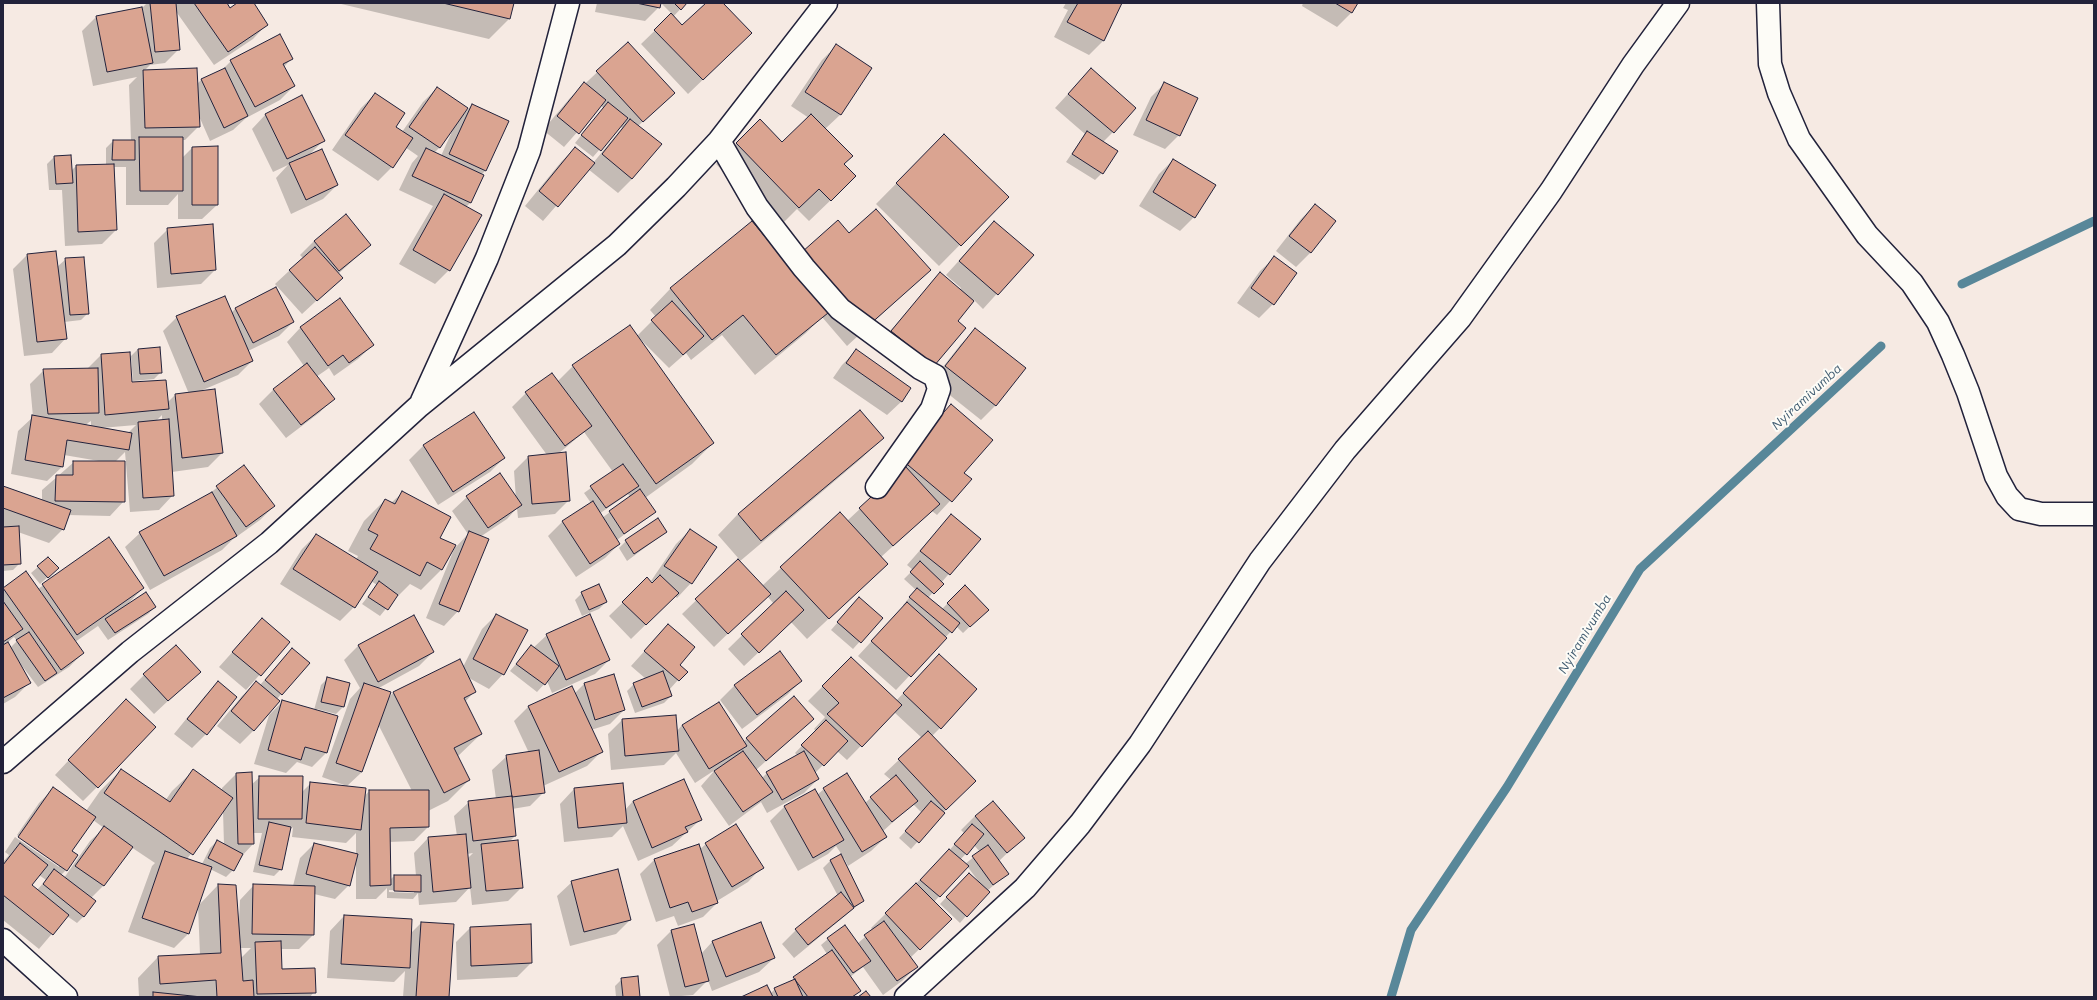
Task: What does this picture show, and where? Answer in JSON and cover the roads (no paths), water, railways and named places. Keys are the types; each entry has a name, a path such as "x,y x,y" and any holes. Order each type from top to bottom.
{"street":[{"path":"419,406 487,258 530,151 568,3"},
{"path":"3,762 130,652 269,543 419,406 618,245 676,187 719,141 826,3"},
{"path":"906,997 1025,888 1080,824 1140,744 1260,561 1345,450 1460,318 1551,191 1633,65 1678,3"},
{"path":"1768,3 1770,64 1779,93 1799,139 1867,235 1912,283 1938,322 1965,384 1996,476 2007,496 2019,509 2041,514 2094,514"},
{"path":"719,141 756,207 804,268 840,309 920,368 936,376 940,389 932,409 877,487"},
{"path":"3,940 66,997"}],"waterway":[{"name":"Nyiramivumba","path":"1962,284 2094,221"},
{"name":"Nyiramivumba","path":"1391,997 1411,930 1507,787 1640,569 1881,346"}]}
